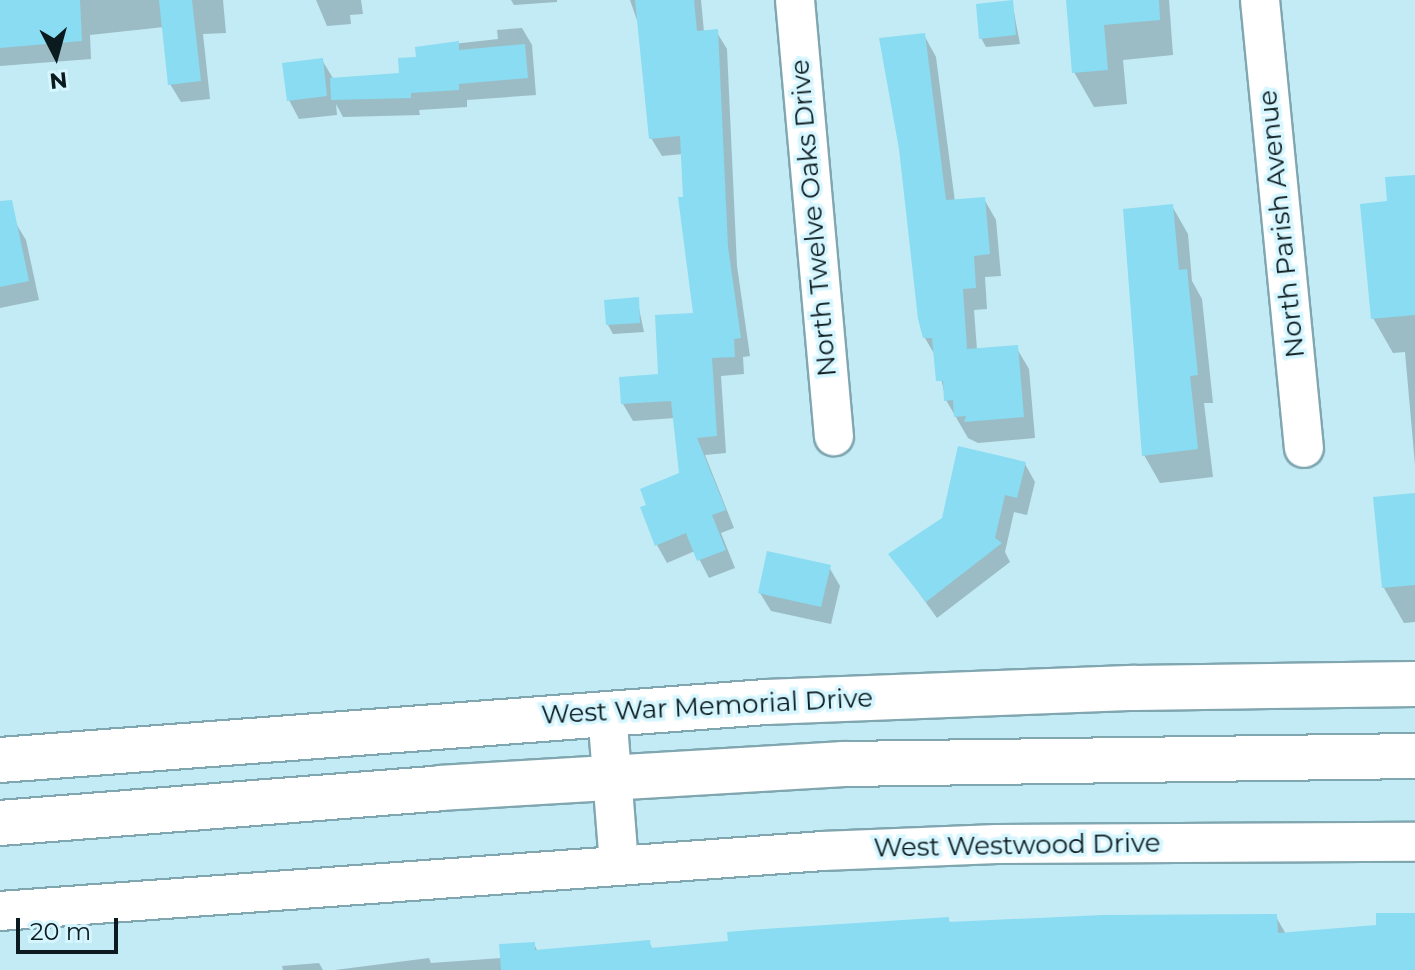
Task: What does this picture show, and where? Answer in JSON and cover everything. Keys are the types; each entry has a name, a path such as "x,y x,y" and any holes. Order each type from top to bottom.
{"highway":[{"name":"West War Memorial Drive","path":"0,760 607,712 985,692 1415,684"},
{"path":"0,823 612,777 950,761 1415,756"}],"street":[{"name":"North Twelve Oaks Drive","path":"795,0 834,436"},
{"name":"North Parish Avenue","path":"1260,0 1304,448"},
{"path":"607,712 619,864"},
{"name":"West Westwood Drive","path":"0,911 619,864 997,844 1415,842"}],"building":[{"path":"0,0 80,0 82,41 0,48"},
{"path":"159,0 192,0 201,81 168,85"},
{"path":"635,0 694,0 697,31 718,29 728,247 741,338 734,339 735,357 712,358 717,436 697,438 726,510 712,515 726,550 697,561 686,533 655,546 640,507 646,505 640,489 679,473 671,401 621,404 619,377 658,374 655,315 693,313 678,197 683,197 680,136 649,139"},
{"path":"1013,0 1016,35 979,39 976,4"},
{"path":"1066,0 1159,0 1160,20 1104,25 1108,70 1072,73"},
{"path":"925,33 946,200 985,197 990,254 974,256 976,288 963,289 967,349 1018,345 1024,417 964,422 966,416 954,417 953,400 944,401 943,381 936,381 932,338 923,338 918,319 899,149 879,38"},
{"path":"459,41 459,50 525,44 528,78 459,84 459,90 411,93 411,98 331,100 330,78 399,73 398,58 416,57 415,47"},
{"path":"323,58 327,96 287,101 282,63"},
{"path":"1415,175 1415,315 1371,319 1360,204 1387,201 1385,177"},
{"path":"12,200 29,281 0,287 0,201"},
{"path":"1173,204 1179,270 1187,269 1198,375 1190,376 1198,449 1142,456 1123,209"},
{"path":"639,297 640,323 606,325 604,300"},
{"path":"958,446 1026,462 1017,498 1005,495 995,538 1002,543 926,602 888,554 942,518"},
{"path":"1415,493 1415,585 1382,588 1373,497"},
{"path":"767,551 831,565 821,607 758,593"},
{"path":"1376,913 1415,913 1415,970 501,970 499,944 535,942 535,950 650,940 651,948 728,941 727,932 949,917 949,922 1103,915 1277,914 1278,933 1376,925"}]}
